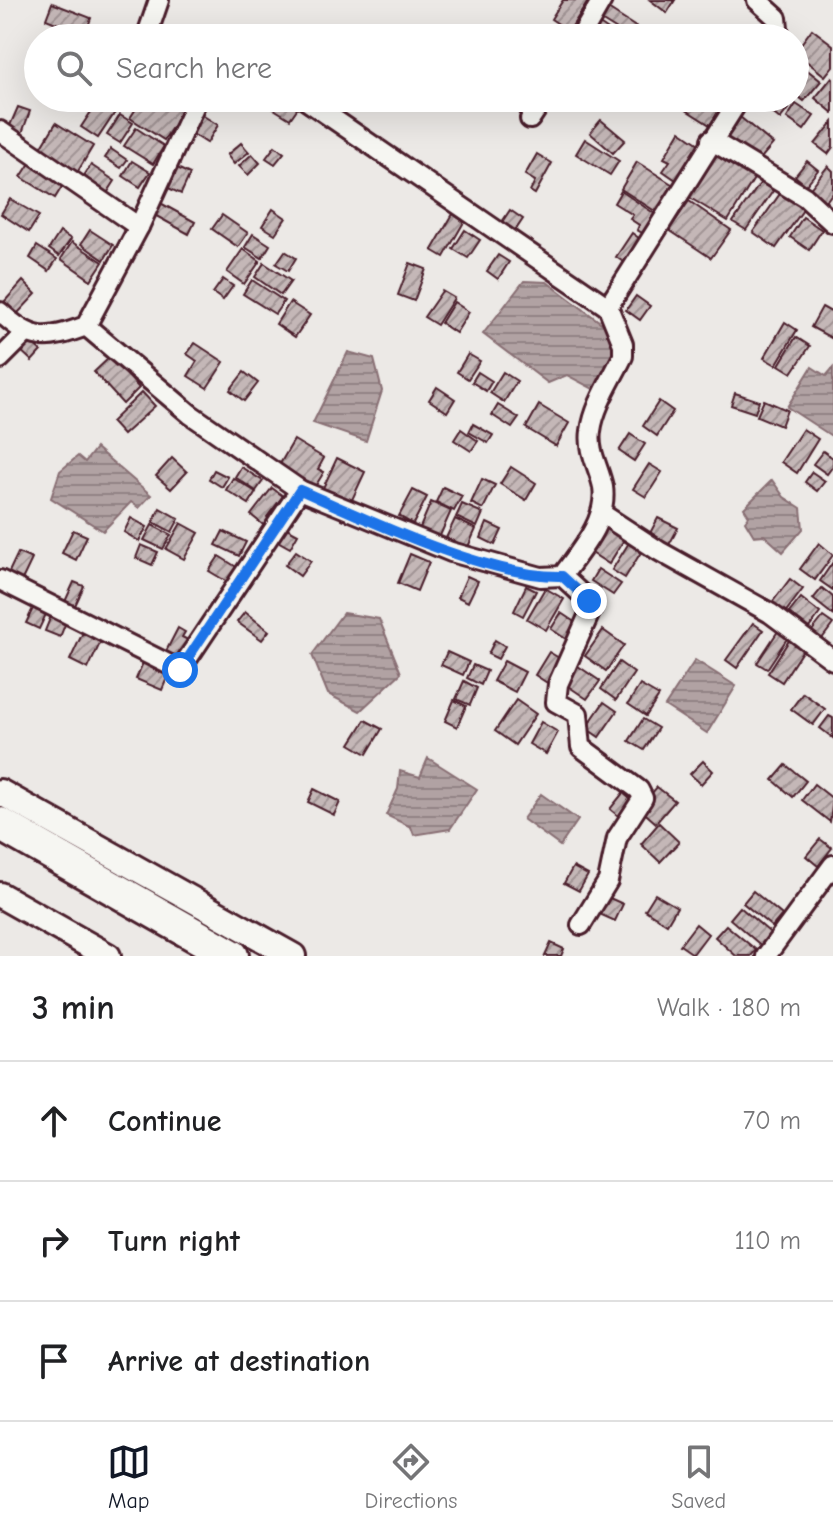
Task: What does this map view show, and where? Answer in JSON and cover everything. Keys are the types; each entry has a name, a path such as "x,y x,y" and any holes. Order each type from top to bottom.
{"highway":[{"path":"0,824 232,956"}],"street":[{"path":"151,24 159,0"},
{"path":"588,24 602,0"},
{"path":"757,0 777,18 778,24"},
{"path":"0,312 26,333 51,339 86,326 139,227 192,112"},
{"path":"323,112 608,307 623,344 623,356 591,430 591,452 603,488 601,513 592,533 562,576"},
{"path":"530,119 535,112"},
{"path":"608,307 730,112"},
{"path":"0,131 139,227"},
{"path":"711,140 805,197 833,223"},
{"path":"86,326 190,414 300,490 451,552 541,577 562,576 589,601 591,610 558,684 556,702 578,714 581,747 639,790 643,798 617,838 608,881 581,925"},
{"path":"0,359 26,333"},
{"path":"0,580 180,670 300,490"},
{"path":"601,513 659,551 770,613 833,660"},
{"path":"0,792 293,956"},
{"path":"766,956 833,865"},
{"path":"0,895 108,956"}],"shaded area":[{"path":"524,281 547,282 604,325 615,346 614,356 597,391 567,375 548,383 483,334"},
{"path":"348,352 374,359 382,391 366,441 313,423"},
{"path":"812,367 826,376 833,368 833,437 787,407"},
{"path":"96,448 151,495 139,508 131,502 103,531 51,498 60,471 78,456 85,462"},
{"path":"772,480 784,497 801,508 803,529 783,552 764,535 754,536 745,521 749,516 744,508"},
{"path":"343,613 379,619 401,673 360,711 328,694 312,655"},
{"path":"695,660 736,686 707,733 665,706"},
{"path":"428,758 477,789 450,829 414,835 411,827 386,815 398,789 400,771 420,777"},
{"path":"541,794 578,820 560,846 523,819"}],"building":[{"path":"563,0 589,0 574,24 558,24 551,19"},
{"path":"650,0 675,0 667,13"},
{"path":"52,3 91,18 89,24 58,24 46,19"},
{"path":"608,9 631,24 607,24 601,20"},
{"path":"812,29 833,45 833,66 825,76 809,63 809,33"},
{"path":"809,71 821,81 809,95"},
{"path":"833,78 833,113 815,98"},
{"path":"18,107 30,112 21,136 8,130"},
{"path":"91,112 115,112 98,138 81,127"},
{"path":"134,112 182,112 164,140 130,118"},
{"path":"279,112 295,112 290,119"},
{"path":"689,112 718,112 710,125"},
{"path":"771,112 786,112 780,119"},
{"path":"791,112 808,112 814,116 804,130 787,118"},
{"path":"120,115 133,123 120,143 107,135"},
{"path":"202,115 218,125 207,143 191,133"},
{"path":"740,117 773,144 756,164 724,137"},
{"path":"601,120 625,140 613,153 590,133"},
{"path":"833,122 833,147 828,154 815,144"},
{"path":"56,123 93,146 74,178 36,156"},
{"path":"136,128 164,146 153,164 124,146"},
{"path":"680,131 699,144 676,180 663,171 670,161 664,158"},
{"path":"585,139 619,161 610,175 576,154"},
{"path":"241,143 249,152 234,164 227,155"},
{"path":"275,146 284,153 275,164 266,158"},
{"path":"111,149 127,160 121,168 105,158"},
{"path":"714,152 755,177 728,221 687,196"},
{"path":"252,154 260,163 248,175 239,166"},
{"path":"537,154 552,163 535,194 530,191 535,181 525,175"},
{"path":"32,160 66,180 55,198 21,177"},
{"path":"132,161 150,172 140,187 123,176"},
{"path":"807,161 818,170 806,185 795,176"},
{"path":"637,162 675,186 658,213 621,189"},
{"path":"91,165 115,181 104,198 80,182"},
{"path":"173,166 190,174 181,194 164,186"},
{"path":"828,166 833,171 833,192 825,203 809,190"},
{"path":"761,182 773,191 746,230 733,222"},
{"path":"621,191 658,216 646,235 637,230 639,225 630,219 633,215 614,203"},
{"path":"782,191 805,207 776,248 753,232"},
{"path":"10,199 39,216 29,232 1,214"},
{"path":"155,200 195,222 189,234 149,212"},
{"path":"689,201 731,230 711,258 669,230"},
{"path":"273,209 286,218 275,234 262,226"},
{"path":"510,210 523,219 511,237 498,228"},
{"path":"453,214 464,222 444,257 432,250"},
{"path":"222,215 248,233 238,247 212,229"},
{"path":"803,217 822,230 809,250 790,237"},
{"path":"90,230 113,245 104,260 81,244"},
{"path":"465,230 480,240 468,258 453,249"},
{"path":"60,232 71,239 59,256 49,249"},
{"path":"632,233 643,241 628,265 616,257"},
{"path":"253,234 270,245 262,258 245,247"},
{"path":"72,242 103,262 91,280 61,259"},
{"path":"37,246 57,259 49,271 30,258"},
{"path":"243,249 260,261 244,284 227,272"},
{"path":"285,251 296,258 288,271 276,264"},
{"path":"498,255 509,262 498,279 487,271"},
{"path":"264,263 291,281 281,295 255,277"},
{"path":"410,263 426,269 414,301 398,295"},
{"path":"223,279 233,286 223,300 213,293"},
{"path":"252,280 284,301 275,314 243,294"},
{"path":"23,281 36,294 17,314 4,302"},
{"path":"442,291 454,298 437,325 424,317"},
{"path":"636,296 650,306 640,320 626,310"},
{"path":"290,302 310,315 295,337 276,324"},
{"path":"454,302 469,312 456,333 441,323"},
{"path":"822,307 833,313 833,339 811,327"},
{"path":"785,322 797,330 776,365 764,358"},
{"path":"796,337 810,346 792,373 779,365"},
{"path":"28,339 41,351 32,361 19,349"},
{"path":"195,343 224,362 207,388 188,376 197,361 187,354"},
{"path":"468,354 480,361 468,379 457,372"},
{"path":"110,357 139,388 123,404 94,372"},
{"path":"244,372 258,383 244,401 230,390"},
{"path":"478,372 492,381 486,391 472,382"},
{"path":"503,372 517,381 504,402 490,393"},
{"path":"437,387 455,399 447,412 429,400"},
{"path":"142,392 155,406 123,435 111,422"},
{"path":"735,393 759,401 755,413 731,405"},
{"path":"764,400 787,410 781,426 757,416"},
{"path":"659,401 673,411 657,436 643,426"},
{"path":"498,405 519,418 512,428 492,415"},
{"path":"539,405 569,423 556,446 526,428"},
{"path":"473,424 493,435 488,443 469,432"},
{"path":"461,429 478,441 471,451 454,440"},
{"path":"803,429 818,439 797,473 781,462"},
{"path":"630,434 645,444 634,461 619,451"},
{"path":"294,440 324,458 318,469 324,472 313,490 277,469"},
{"path":"823,451 833,458 833,466 827,474 813,464"},
{"path":"172,458 187,472 171,489 156,476"},
{"path":"337,458 365,472 350,504 322,490"},
{"path":"649,464 662,472 646,497 633,489"},
{"path":"241,467 263,481 256,491 235,477"},
{"path":"511,467 536,483 526,500 500,484"},
{"path":"214,470 228,477 222,487 209,479"},
{"path":"812,472 825,481 817,491 805,482"},
{"path":"233,478 256,492 249,504 226,490"},
{"path":"482,479 495,485 483,509 471,503"},
{"path":"443,487 462,496 454,511 436,502"},
{"path":"272,488 283,496 267,517 271,521 266,527 251,515"},
{"path":"413,490 427,497 413,524 399,516"},
{"path":"431,502 451,511 439,538 419,530"},
{"path":"462,504 483,513 477,527 456,517"},
{"path":"160,508 179,519 172,532 153,522"},
{"path":"131,518 147,527 139,541 124,532"},
{"path":"658,518 678,528 669,545 649,535"},
{"path":"455,519 476,529 468,547 446,538"},
{"path":"605,521 627,535 609,564 587,550"},
{"path":"181,523 199,533 184,559 166,549"},
{"path":"487,523 502,530 495,545 481,538"},
{"path":"152,525 171,535 163,549 144,540"},
{"path":"283,526 298,534 290,548 276,540"},
{"path":"73,530 87,536 76,560 62,553"},
{"path":"223,531 246,542 239,556 216,545"},
{"path":"630,541 643,549 625,578 612,570"},
{"path":"819,543 833,555 815,580 800,569"},
{"path":"141,545 158,552 152,565 136,558"},
{"path":"296,551 311,561 300,576 285,565"},
{"path":"18,553 32,559 22,580 8,574"},
{"path":"410,554 429,562 417,591 398,583"},
{"path":"219,556 238,568 229,583 209,571"},
{"path":"833,562 833,590 820,581"},
{"path":"598,569 621,584 613,595 591,581"},
{"path":"467,576 478,581 468,602 458,597"},
{"path":"790,579 803,589 784,614 771,604"},
{"path":"74,582 84,586 73,610 63,606"},
{"path":"526,586 536,591 523,616 514,611"},
{"path":"545,588 564,599 546,630 527,619"},
{"path":"822,588 833,597 833,615 813,599"},
{"path":"801,598 820,613 809,628 789,613"},
{"path":"35,604 48,610 39,629 26,623"},
{"path":"53,611 68,617 60,637 45,631"},
{"path":"245,612 269,631 262,640 237,622"},
{"path":"561,613 579,625 569,641 551,629"},
{"path":"823,617 833,624 818,644 808,636"},
{"path":"753,623 763,630 737,668 726,660"},
{"path":"178,628 185,632 182,637 192,642 179,667 162,659"},
{"path":"780,628 790,634 767,669 757,663"},
{"path":"84,630 102,639 88,669 70,660"},
{"path":"603,630 624,645 606,671 585,656"},
{"path":"790,639 804,648 782,682 768,673"},
{"path":"495,640 505,646 498,659 488,654"},
{"path":"447,652 469,662 463,675 441,665"},
{"path":"549,652 566,662 552,686 535,675"},
{"path":"144,660 170,671 162,690 136,679"},
{"path":"504,661 525,672 515,692 493,681"},
{"path":"619,662 634,673 616,700 601,689"},
{"path":"473,665 487,671 481,685 467,678"},
{"path":"578,666 600,681 587,699 565,684"},
{"path":"464,681 477,688 470,705 456,699"},
{"path":"640,685 659,696 646,716 628,704"},
{"path":"803,693 825,709 813,725 791,709"},
{"path":"454,700 466,706 457,727 445,721"},
{"path":"516,700 536,714 515,745 495,731"},
{"path":"604,702 617,711 599,737 586,728"},
{"path":"829,716 833,718 833,738 820,728"},
{"path":"643,719 658,728 644,750 629,741"},
{"path":"365,720 382,729 367,754 350,744"},
{"path":"541,722 558,732 546,754 529,744"},
{"path":"703,761 713,771 701,784 690,774"},
{"path":"786,765 806,781 793,797 773,780"},
{"path":"814,784 833,799 830,822 802,800"},
{"path":"657,787 675,801 656,823 639,808"},
{"path":"314,789 340,802 334,815 308,802"},
{"path":"623,793 635,803 622,819 610,809"},
{"path":"659,823 679,842 660,862 641,844"},
{"path":"820,839 832,848 818,866 806,856"},
{"path":"573,867 588,875 579,891 564,883"},
{"path":"753,891 782,915 772,927 743,903"},
{"path":"655,894 677,907 667,924 645,910"},
{"path":"603,895 623,904 615,921 595,912"},
{"path":"740,907 774,936 764,948 730,919"},
{"path":"696,924 708,934 693,954 680,945"},
{"path":"726,925 756,950 751,956 736,956 715,937"},
{"path":"551,943 564,949 561,956 545,956"}],"route":[{"path":"180,670 300,490 451,552 541,577 562,576 575,592 589,601"}]}
